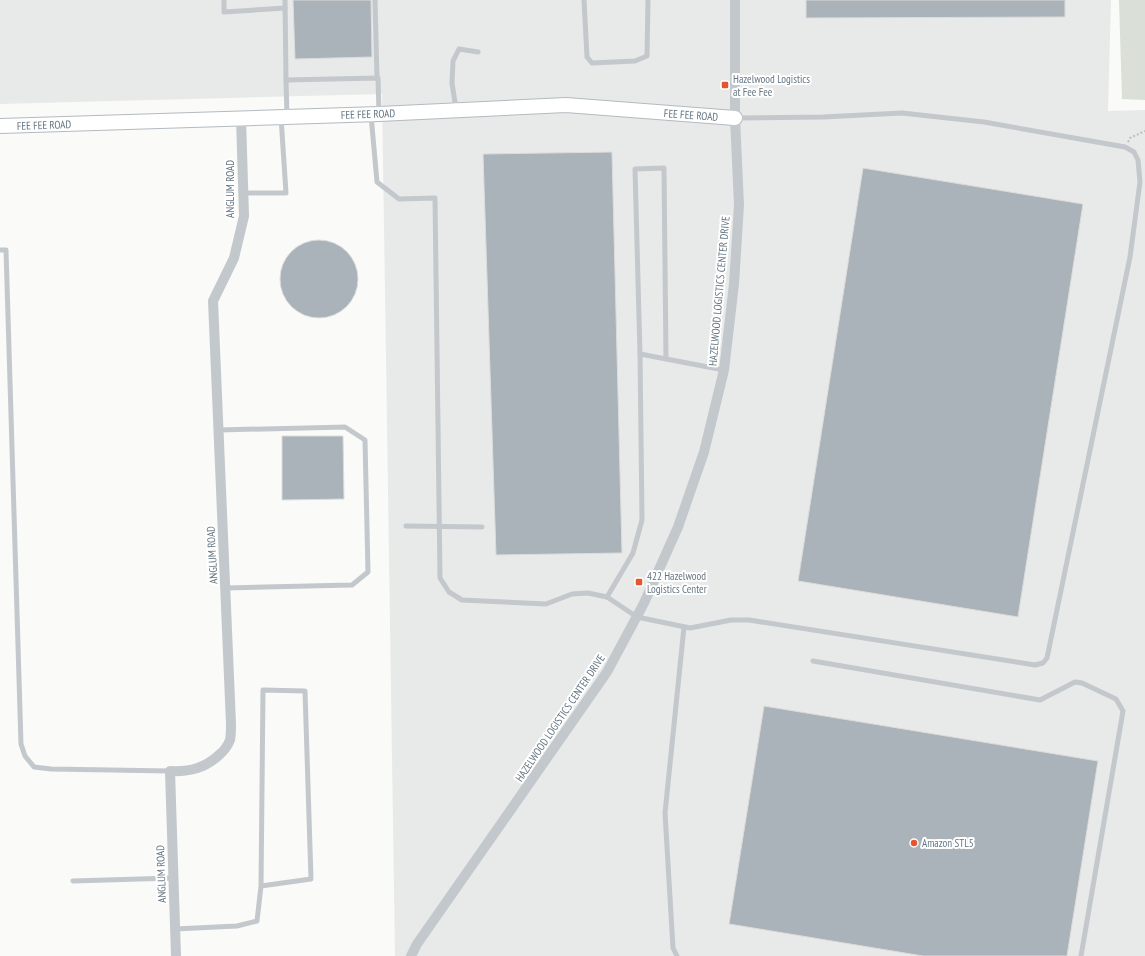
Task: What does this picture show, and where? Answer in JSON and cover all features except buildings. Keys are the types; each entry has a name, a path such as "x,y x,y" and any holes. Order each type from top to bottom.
{"street":[{"name":"HAZELWOOD LOGISTICS CENTER DRIVE","path":"411,956 417,944 607,672 644,603 678,527 704,452 724,370 734,284 739,205 735,118 735,0"},
{"name":"FEE FEE ROAD","path":"0,126 375,114 566,105 735,118"},
{"name":"ANGLUM ROAD","path":"176,956 170,771 181,772 200,768 212,762 224,751 230,740 232,724 213,302 234,258 244,216 241,118"}],"lane":[{"path":"224,0 224,12 285,8"},
{"path":"243,193 286,193 284,117 286,80 285,0"},
{"path":"375,0 377,78 375,114 378,182 399,199 435,198 440,578 449,592 462,600 546,604 572,594 588,593 606,597 637,617 690,628 731,620 749,620 1035,665 1043,663 1046,658 1130,257 1140,182 1138,160 1134,152 1125,147 984,122 902,113 823,117 735,118"},
{"path":"584,0 587,57 592,63 635,61 647,56 648,0"},
{"path":"456,110 452,83 452,61 459,49 478,52"},
{"path":"286,80 377,78"},
{"path":"606,597 633,553 642,520 640,354 635,169 664,168 666,359"},
{"path":"0,250 6,250 20,744 25,756 34,767 51,769 170,771"},
{"path":"640,354 724,370"},
{"path":"219,430 345,427 365,440 368,572 352,585 226,588"},
{"path":"406,526 482,527"},
{"path":"677,956 672,948 665,813 684,627"},
{"path":"813,661 1040,700 1075,682 1082,682 1116,699 1123,711 1082,956"},
{"path":"175,929 237,926 257,921 261,886 263,690 305,691 311,879 261,886"},
{"path":"73,881 174,878"}],"path":[{"path":"1125,147 1130,138 1145,131"}],"shaded area":[{"path":"0,0 1111,0 1108,111 1145,110 1145,956 395,956 382,94 0,104"},
{"path":"1119,0 1145,0 1145,100 1122,99"}],"place":[{"name":"Hazelwood Logistics at Fee Fee","path":"725,85"},
{"name":"422 Hazelwood Logistics Center","path":"639,582"},
{"name":"Amazon STL5","path":"914,843"}]}
